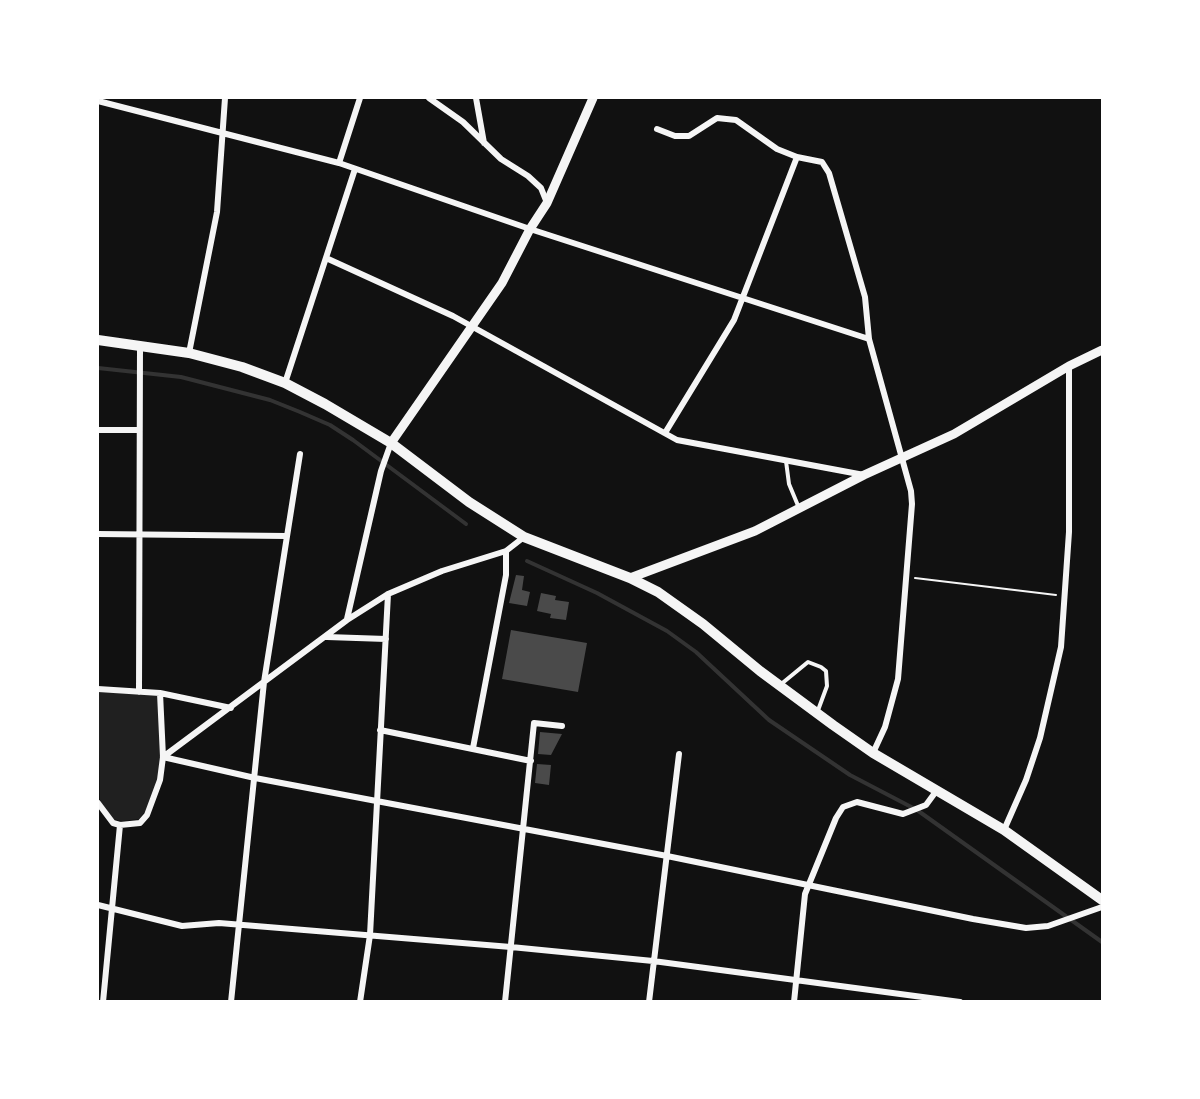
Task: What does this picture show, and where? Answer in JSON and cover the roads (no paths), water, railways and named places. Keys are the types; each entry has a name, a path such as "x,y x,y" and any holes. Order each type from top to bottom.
{"main road":[{"path":"98,340 189,353 242,367 285,383 389,446 524,537 630,578 658,592 703,624 779,686 873,753 1004,830 1102,900"}],"street":[{"path":"189,353 217,212 225,98"},
{"path":"339,163 360,98"},
{"path":"429,98 463,123 501,159 528,176 541,188 547,203"},
{"path":"476,98 484,144"},
{"path":"347,620 381,471 389,446 502,283 530,229 547,203 593,98"},
{"path":"98,101 339,163 530,229 869,339"},
{"path":"657,129 675,136 689,136 708,122 726,118 736,120 766,144 797,157 822,162 826,166 865,297 869,339 902,457 912,504 894,700 873,753"},
{"path":"665,433 724,338 743,297 797,157"},
{"path":"285,383 355,169"},
{"path":"326,258 453,316 470,328 691,445 864,475"},
{"path":"139,692 140,345"},
{"path":"630,578 755,531 864,475 954,434 1069,366 1102,350"},
{"path":"1004,830 1026,780 1053,689 1066,596 1071,454 1069,366"},
{"path":"98,430 139,430"},
{"path":"231,1002 241,924 264,682 300,454"},
{"path":"98,534 286,536"},
{"path":"164,757 347,620 388,594 442,571 506,551 524,537"},
{"path":"473,748 506,575 506,551"},
{"path":"360,1002 370,935 388,594"},
{"path":"326,637 386,639"},
{"path":"98,689 160,693 231,708"},
{"path":"98,803 109,819 120,825 140,823 147,815 160,780 164,757 160,693"},
{"path":"505,1002 534,723 562,726"},
{"path":"380,730 531,761"},
{"path":"649,1002 679,754"},
{"path":"164,757 255,778 524,828 809,884 933,912 1026,928 1073,920 1102,908"},
{"path":"794,1002 801,913 809,884 836,818 843,807 857,802 903,814 926,805 937,789"},
{"path":"103,1002 120,825"},
{"path":"98,905 182,926 241,924 511,947 653,961 795,982 960,1002"}],"lane":[{"path":"786,461 789,484 799,508"},
{"path":"779,686 808,662 821,667 825,671 826,686 817,714"}],"waterway":[{"path":"98,368 181,377 270,400 300,412 330,425 353,440 466,524"},
{"path":"527,561 597,593 667,631 696,652 769,720 850,775 917,810 1102,942"}]}
